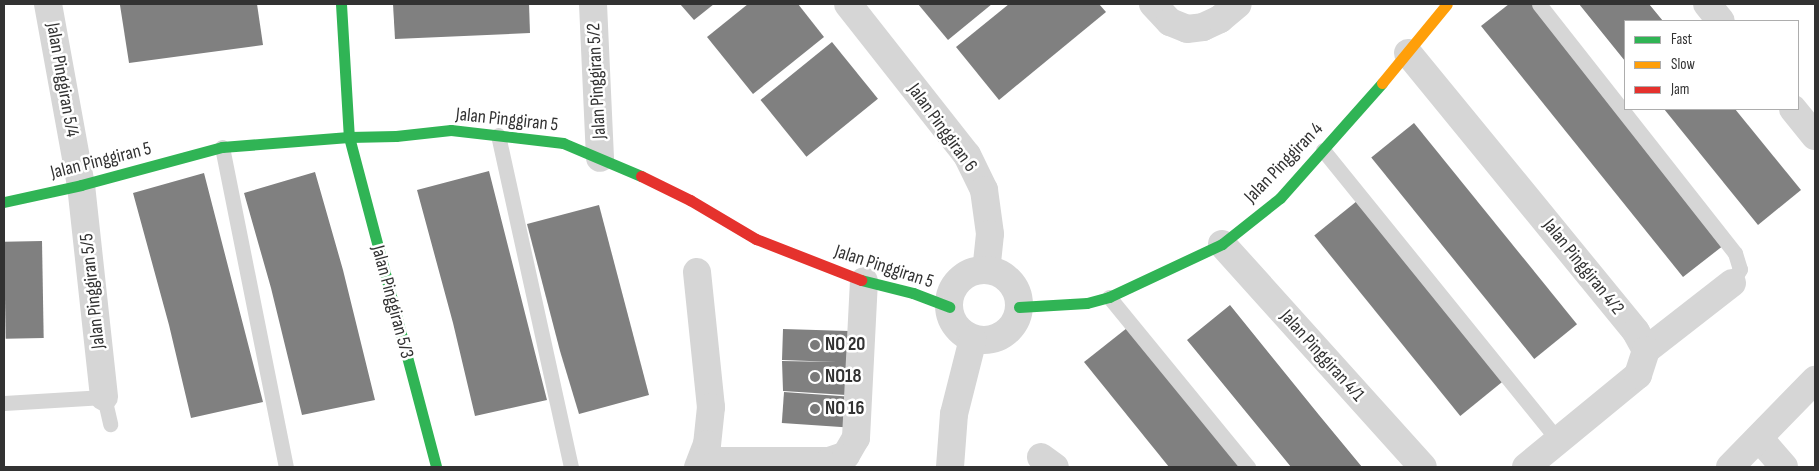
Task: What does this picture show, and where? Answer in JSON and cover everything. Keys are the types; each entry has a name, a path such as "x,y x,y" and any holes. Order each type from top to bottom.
{"street":[{"name":"Jalan Pinggiran 5/4","path":"48,4 82,185"},
{"path":"341,4 349,137"},
{"name":"Jalan Pinggiran 5/2","path":"593,4 600,158"},
{"name":"Jalan Pinggiran 6","path":"848,4 966,155 984,190 990,234 986,270"},
{"path":"1152,4 1170,22 1187,29 1203,27 1220,19 1238,4"},
{"name":"Jalan Pinggiran 4","path":"1019,307 1087,303 1109,297 1222,244 1280,198 1408,53 1447,4"},
{"path":"1707,4 1720,20"},
{"name":"Jalan Pinggiran 4/2","path":"1408,53 1636,332 1646,350"},
{"path":"1794,110 1815,136"},
{"name":"Jalan Pinggiran 5","path":"4,202 82,185 222,147 349,137 396,136 451,130 498,135 563,143 690,200 756,240 864,281 913,293 949,308"},
{"name":"Jalan Pinggiran 5/3","path":"349,137 436,467"},
{"name":"Jalan Pinggiran 5/5","path":"82,185 104,397"},
{"name":"Jalan Pinggiran 4/1","path":"1222,244 1423,467"},
{"path":"986,270 996,272 1013,286 1018,296 1019,307 1012,327 1004,334 994,339 973,339 956,326 949,308 953,288 959,280 967,274 986,270"},
{"path":"697,272 711,407 708,444 700,464 830,460 846,455 856,438 864,281"},
{"path":"1526,467 1638,375 1646,350 1732,283"},
{"path":"950,467 954,414 973,339"},
{"path":"1730,467 1815,380"},
{"path":"1759,438 1784,467"}],"lane":[{"path":"1539,4 1735,253 1740,269 1732,283"},
{"path":"498,135 570,467"},
{"path":"222,147 286,467"},
{"path":"1323,150 1558,441"},
{"path":"1109,297 1248,467"},
{"path":"4,403 104,397 110,424"}],"building":[{"path":"257,4 263,45 129,63 120,5"},
{"path":"393,4 529,4 530,33 395,39"},
{"path":"680,4 714,4 694,20"},
{"path":"748,4 798,4 824,37 753,94 707,37"},
{"path":"918,4 992,4 948,40"},
{"path":"1009,4 1099,4 1106,12 999,100 956,47"},
{"path":"1509,4 1533,4 1724,245 1683,277 1481,26"},
{"path":"1579,4 1649,4 1662,20 1624,20 1624,60"},
{"path":"832,42 878,99 806,157 761,100"},
{"path":"1665,110 1736,110 1801,190 1758,225"},
{"path":"1414,123 1577,324 1534,359 1371,158"},
{"path":"489,171 547,400 475,416 453,323 417,190"},
{"path":"315,172 343,270 375,400 302,415 271,288 244,193"},
{"path":"204,173 263,402 191,418 169,325 133,193"},
{"path":"1357,201 1503,381 1460,416 1314,236"},
{"path":"599,205 649,395 579,414 560,351 527,224"},
{"path":"42,241 44,338 6,339 4,242"},
{"path":"1230,305 1362,467 1291,467 1187,340"},
{"path":"1127,328 1240,467 1169,467 1084,362"},
{"path":"783,329 849,331 846,395 783,391 782,361 837,362 782,360"},
{"name":"NO 16","path":"784,392 847,396 845,427 782,423"}],"traffic: fast":[{"path":"341,4 349,137 436,467"},
{"path":"1019,307 1087,303 1109,297 1222,244 1280,198 1382,83"},
{"path":"4,202 81,185 222,147 349,137 396,136 451,130 563,143 641,176"},
{"path":"861,280 913,293 949,307"}],"traffic: slow":[{"path":"1382,83 1447,4"}],"traffic: jam":[{"path":"641,176 690,200 756,239 861,280"}],"place":[{"name":"NO 20","path":"815,345"},
{"name":"NO18","path":"815,377"},
{"name":"NO 16","path":"815,409"}]}
